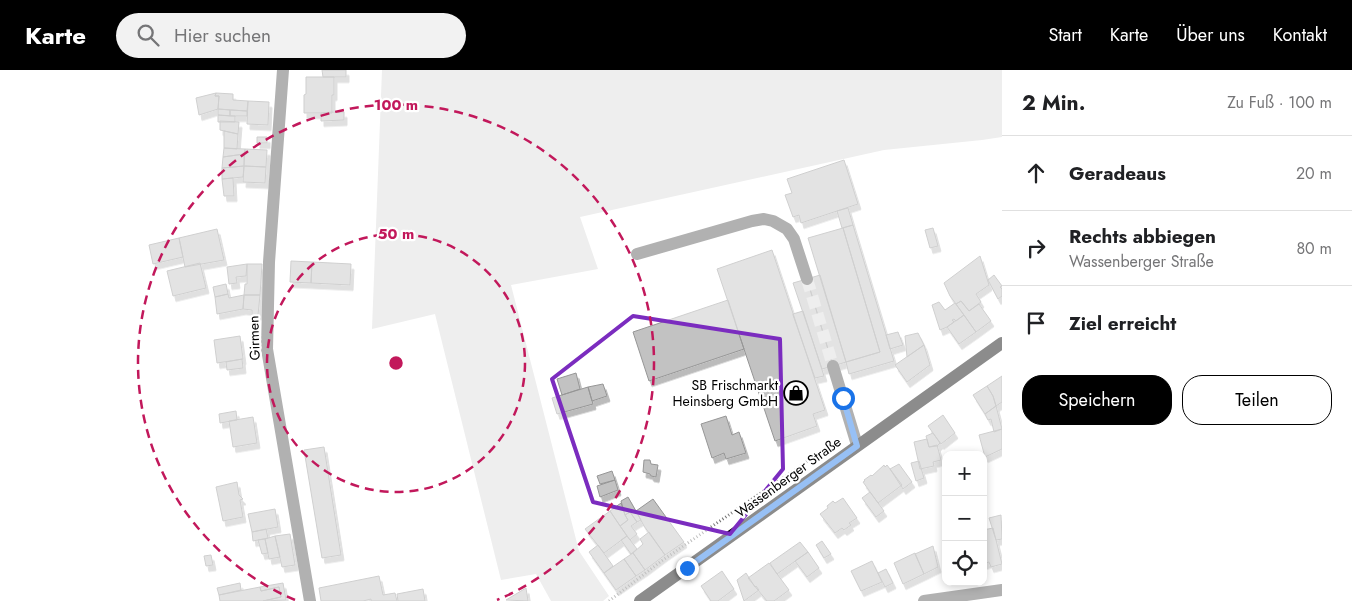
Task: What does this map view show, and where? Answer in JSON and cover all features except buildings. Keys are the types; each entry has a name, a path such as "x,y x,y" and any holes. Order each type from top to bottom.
{"main road":[{"name":"Wassenberger Straße","path":"640,601 1002,343"}],"street":[{"name":"Girmen","path":"283,70 269,262 267,349 310,601"},
{"path":"637,254 764,219 773,221 787,230 794,239 807,279"},
{"path":"833,366 857,446"},
{"path":"924,601 952,599 1002,590"}],"path":[{"path":"609,601 660,562 852,430"}],"highlighted area":[{"path":"633,316 780,339 783,469 730,534 593,502 552,379"}],"shaded area":[{"path":"382,70 1002,70 1002,137 884,150 580,217 598,269 511,285 579,551 609,596 603,601 551,601 536,574 501,580 435,314 372,329"}],"tunnel":[{"path":"807,279 833,366"}],"place":[{"name":"SB Frischmarkt Heinsberg GmbH","path":"796,393"}],"route":[{"path":"687,568 857,446 843,398"}]}
